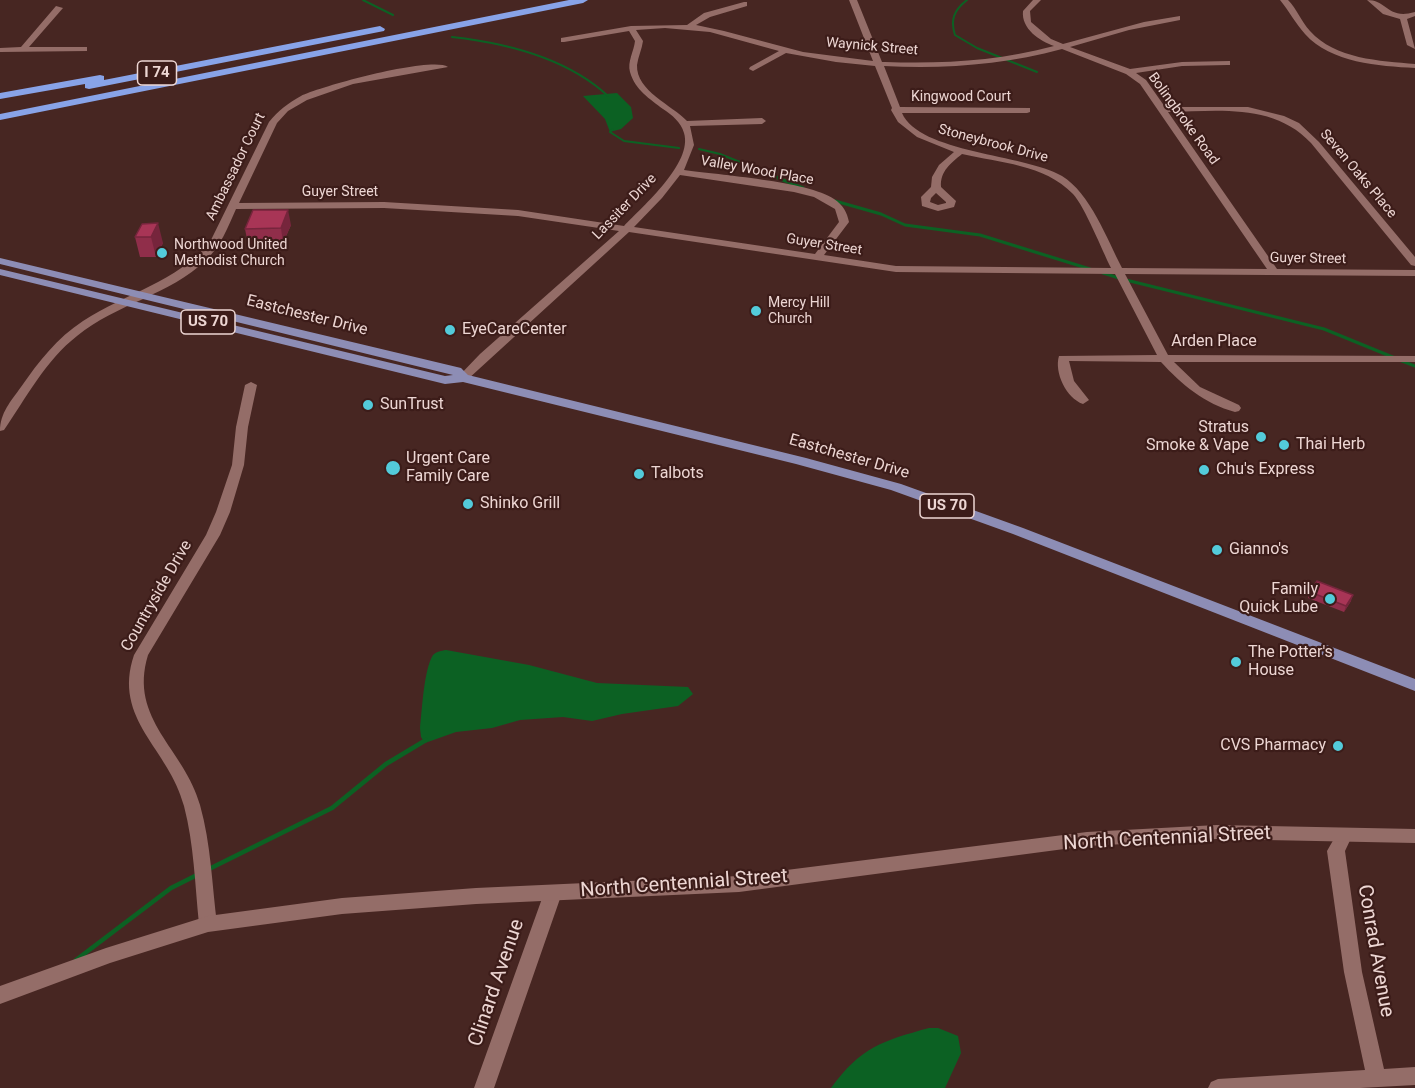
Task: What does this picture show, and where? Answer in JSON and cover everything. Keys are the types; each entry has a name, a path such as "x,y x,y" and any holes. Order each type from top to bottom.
{"highway":[{"name":"I 74","path":"0,117 583,0"},
{"name":"I 74","path":"0,105 397,25"},
{"path":"0,96 314,41"},
{"path":"0,126 126,92"}],"main road":[{"name":"Eastchester Drive","path":"0,261 456,370 463,378"},
{"name":"Eastchester Drive","path":"0,272 445,380 463,378 801,461 896,487 1018,531 1415,685"}],"street":[{"name":"Stoneybrook Drive","path":"853,0 895,110 910,129 924,138 959,152 1041,169 1069,184 1078,194 1164,358 1181,377 1196,389 1235,408"},
{"name":"Bolingbroke Road","path":"1037,0 1025,14 1026,22 1037,33 1063,46 1129,72 1143,82 1274,272"},
{"path":"1284,0 1292,7 1311,36 1320,43 1357,57 1415,66"},
{"path":"1371,0 1386,12 1403,18 1415,14"},
{"path":"689,27 707,15 744,4"},
{"path":"23,50 59,8"},
{"name":"Waynick Street","path":"564,40 631,28 689,27 730,33 786,50 839,60 918,65 979,63 1063,46 1145,22 1177,18"},
{"path":"1403,18 1411,45 1415,46"},
{"path":"631,28 639,41 633,61 635,76 644,88 686,124 762,121"},
{"path":"0,50 84,49"},
{"path":"753,69 786,50"},
{"path":"1129,72 1182,64 1227,63"},
{"name":"Ambassador Court","path":"0,427 61,344 83,326 183,273 205,257 215,243 273,122 290,105 336,87 416,69 444,67"},
{"name":"Kingwood Court","path":"895,110 1027,110"},
{"name":"Seven Oaks Place","path":"1163,110 1244,110 1273,116 1298,126 1316,144 1415,262"},
{"name":"Lassiter Drive","path":"463,378 626,229 679,172 690,145 686,124"},
{"path":"936,188 937,174 959,152"},
{"name":"Valley Wood Place","path":"679,172 794,189 829,200 841,210 844,222 817,258"},
{"name":"Guyer Street","path":"232,206 384,205 525,214 896,269 1415,273"},
{"name":"Arden Place","path":"1083,400 1067,382 1063,358 1415,359"},
{"name":"Countryside Drive","path":"208,924 192,805 177,765 140,711 136,699 135,676 141,655 213,535 223,512 238,465 242,427 251,385"},
{"name":"North Centennial Street","path":"0,995 106,956 208,924 342,906 739,884 1087,839 1216,832 1415,836"},
{"name":"Conrad Avenue","path":"1345,834 1336,851 1353,972 1376,1077"},
{"name":"Clinard Avenue","path":"484,1088 553,893"},
{"path":"1218,1088 1415,1076"}],"shaded area":[{"path":"617,93 631,107 633,118 621,129 610,132 605,119 583,96"},
{"path":"446,650 529,665 597,683 688,687 693,694 678,706 592,721 563,717 520,720 492,728 456,732 425,743 421,737 420,728 427,670 433,655"},
{"path":"929,1028 938,1028 958,1036 961,1053 945,1088 831,1088 852,1063 863,1054 885,1042"}],"building":[{"path":"253,210 288,210 281,228 245,229"},
{"path":"158,223 151,237 135,237 142,224"},
{"path":"1317,581 1353,595 1346,606 1310,592"}],"waterway":[{"path":"363,0 393,15"},
{"path":"967,0 954,16 955,35 977,48 1037,72"},
{"path":"452,37 493,43 535,54 574,72 608,96"},
{"path":"613,129 610,132 624,141 679,148"},
{"path":"699,149 720,154 782,179"},
{"path":"778,178 803,188"},
{"path":"835,201 881,214 905,225 980,235 1090,269"},
{"path":"1103,273 1119,278"},
{"path":"1126,280 1324,329 1395,358"},
{"path":"1402,361 1415,366"},
{"path":"209,869 332,808 386,764 426,740"},
{"path":"76,960 171,888 197,875"}],"place":[{"name":"Northwood United Methodist Church","path":"162,253"},
{"name":"Mercy Hill Church","path":"756,311"},
{"name":"EyeCareCenter","path":"450,330"},
{"name":"SunTrust","path":"368,405"},
{"name":"Stratus Smoke & Vape","path":"1261,437"},
{"name":"Thai Herb","path":"1284,445"},
{"name":"Urgent Care Family Care","path":"393,468"},
{"name":"Chu's Express","path":"1204,470"},
{"name":"Talbots","path":"639,474"},
{"name":"Shinko Grill","path":"468,504"},
{"name":"Gianno's","path":"1217,550"},
{"name":"Family Quick Lube","path":"1330,599"},
{"name":"The Potter's House","path":"1236,662"},
{"name":"CVS Pharmacy","path":"1338,746"}]}
